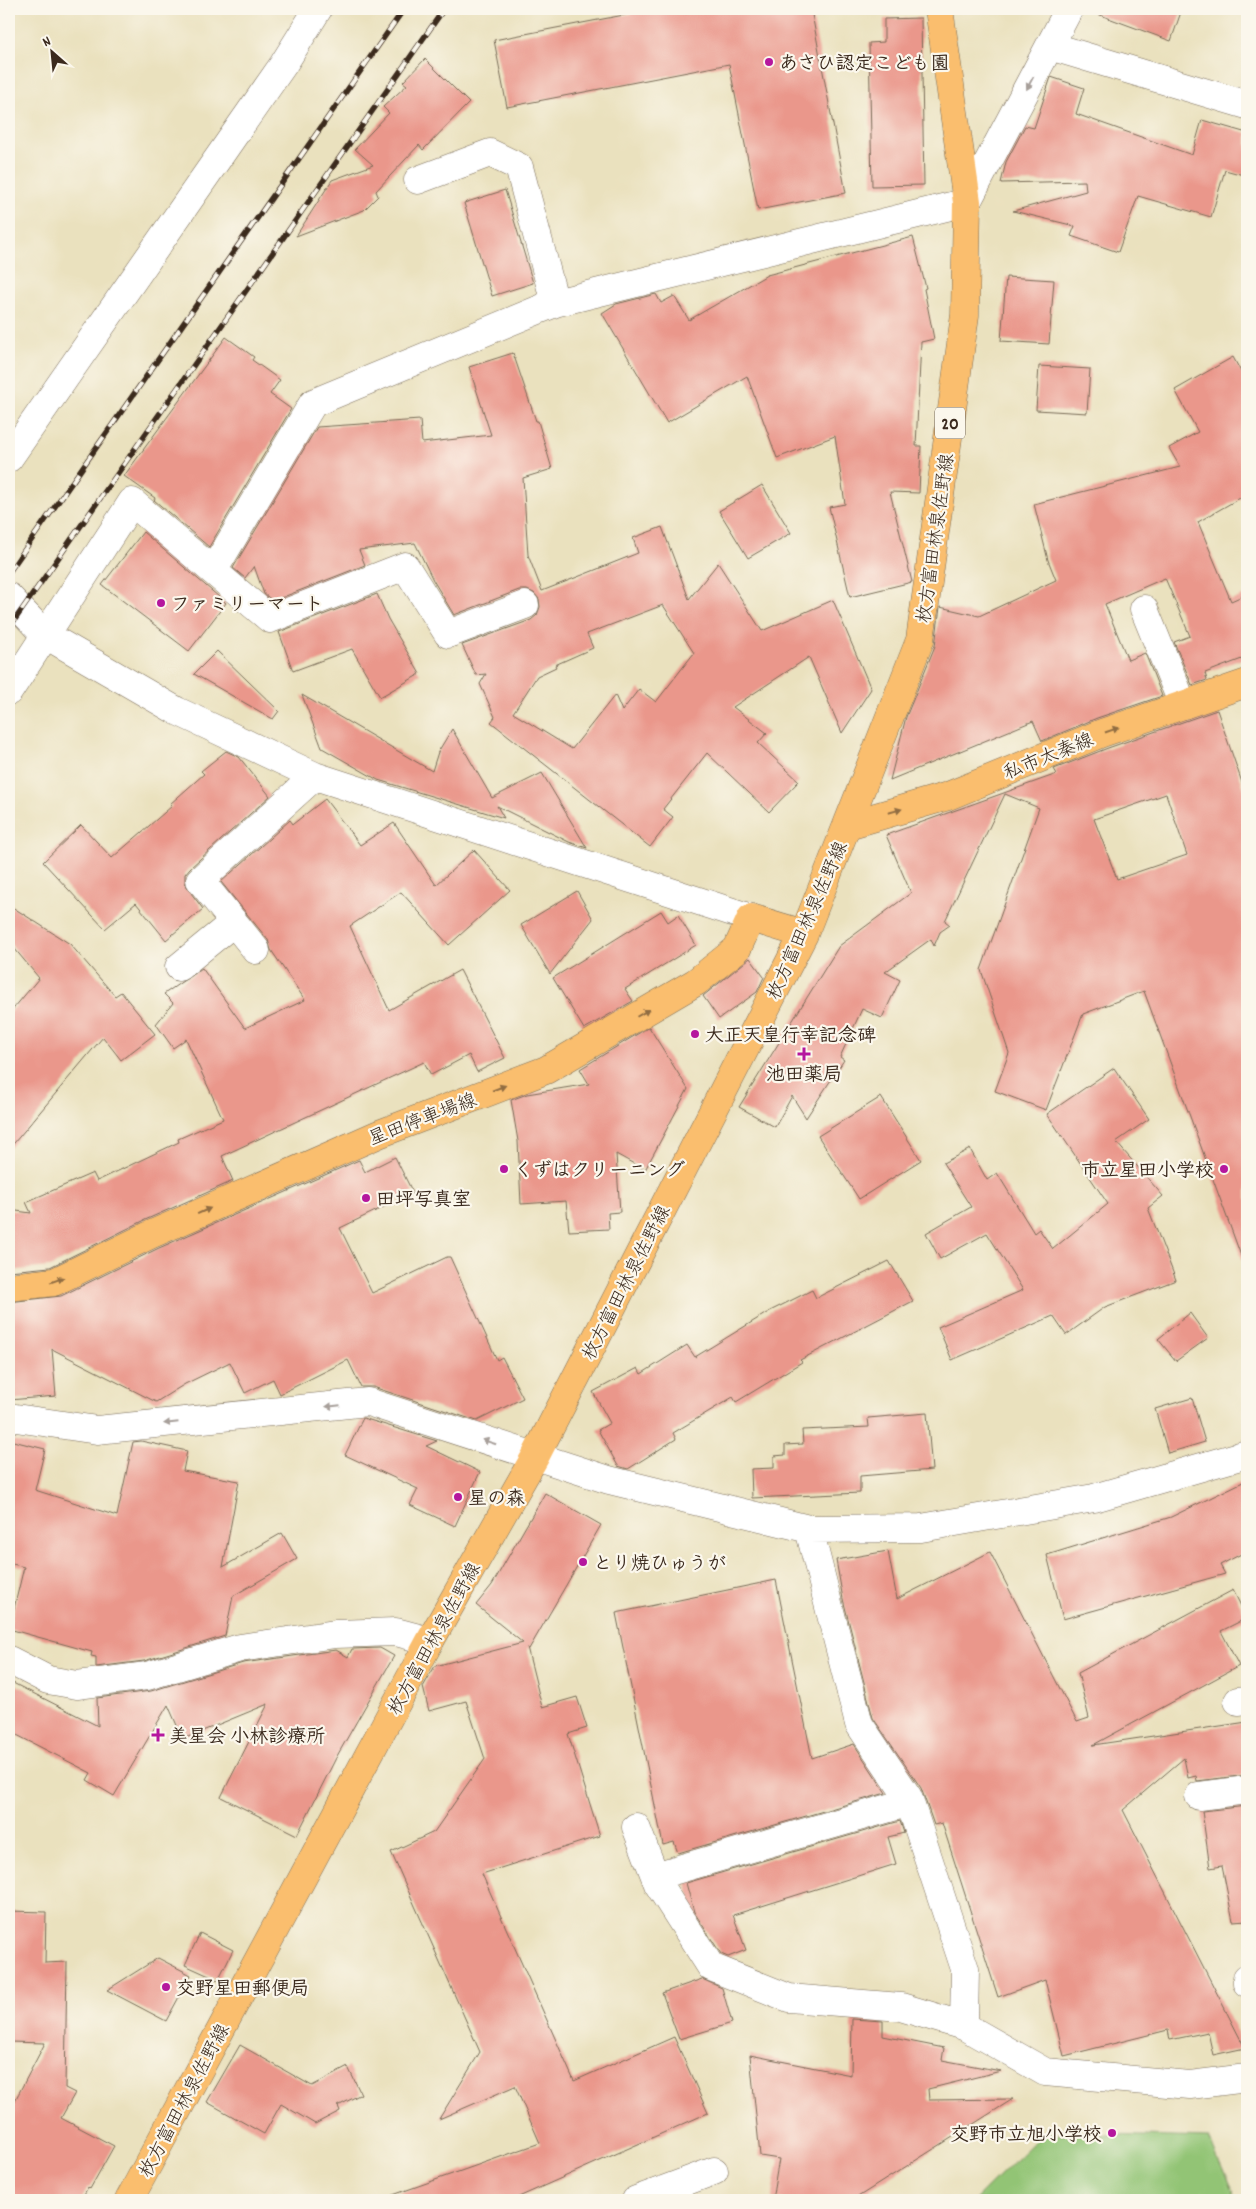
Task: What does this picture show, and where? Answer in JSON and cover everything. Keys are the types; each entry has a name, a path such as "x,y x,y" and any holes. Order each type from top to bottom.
{"main road":[{"name":"枚方富田林泉佐野線","path":"129,2200 430,1641 536,1457 804,934 920,640 965,315 967,202 939,9"},
{"name":"私市太秦線","path":"848,825 948,796 1102,733 1247,683"},
{"path":"752,918 804,934"},
{"name":"星田停車場線","path":"9,1287 54,1282 152,1234 379,1134 546,1070 696,982 736,949 752,918"}],"street":[{"path":"9,458 283,65 318,9"},
{"path":"213,571 313,403 555,303 967,202 1069,9"},
{"path":"1050,46 1247,105"},
{"path":"418,180 490,153 519,167 555,303"},
{"path":"9,691 44,634 132,502 270,619 405,566 448,634 525,605"},
{"path":"9,598 44,634 177,712 315,776 752,918"},
{"path":"1144,609 1183,705"},
{"path":"256,950 200,880 315,776"},
{"path":"179,967 234,922"},
{"path":"9,1417 97,1430 368,1402 609,1480 809,1529 921,1528 940,1525 1094,1498 1247,1454"},
{"path":"809,1529 859,1724 910,1802 965,1969 964,2026"},
{"path":"9,1660 48,1680 77,1686 147,1676 240,1648 334,1634 396,1632 430,1641"},
{"path":"1199,1796 1247,1790"},
{"path":"655,1876 910,1802"},
{"path":"636,1827 655,1876 711,1967 789,1998 900,2007 964,2026 1045,2072 1190,2085 1247,2078"},
{"path":"636,2200 714,2171"}],"green space":[{"path":"1043,2133 1209,2138 1236,2200 975,2200"}],"building":[{"path":"655,9 811,9 846,193 758,210 729,64 507,107 494,40"},
{"path":"1093,9 1182,9 1171,41 1092,12"},
{"path":"921,18 924,185 872,186 869,43 884,42 884,19"},
{"path":"425,59 469,103 423,150 419,145 376,191 378,196 364,210 296,236 332,180 373,165 355,149 389,113 383,107 407,85 403,82"},
{"path":"1051,77 1084,88 1076,114 1192,155 1202,120 1247,133 1247,176 1225,170 1211,217 1138,196 1118,252 1071,236 1075,226 1013,211 1086,191 1085,181 1001,183 1006,162 1025,126 1034,128"},
{"path":"505,190 533,283 492,296 464,203"},
{"path":"913,237 926,288 924,289 934,339 921,342 916,446 921,446 919,493 890,492 912,582 850,597 829,507 845,504 835,436 777,458 747,376 667,423 602,313 616,304 656,294 661,303 674,296 689,320 767,275"},
{"path":"1006,277 1054,280 1049,344 1001,341"},
{"path":"226,337 254,357 252,360 280,380 270,394 291,409 209,547 154,500 155,498 124,476"},
{"path":"513,353 536,421 538,421 552,469 523,478 528,555 542,591 638,553 633,538 662,527 689,599 718,563 762,631 833,600 871,689 842,733 809,657 733,707 767,733 758,743 799,781 769,812 707,753 663,809 673,817 650,847 491,722 495,717 480,684 486,674 476,675 462,645 531,620 537,615 540,607 539,599 534,593 527,590 519,590 454,615 433,580 415,543 359,550 365,565 273,601 264,594 254,566 245,578 233,568 317,427 420,420 422,443 491,435 469,367","holes":["663,605 694,653 656,702 639,689 622,711 615,695 572,749 513,713 537,676 556,667 555,665 593,648 587,634"]},
{"path":"1233,357 1247,383 1247,494 1198,522 1231,601 1247,594 1247,657 1205,673 1207,680 1192,685 1174,642 1190,636 1165,578 1105,604 1128,660 1145,653 1162,696 1097,718 1042,741 1033,721 890,780 906,717 935,646 940,607 979,616 1056,580 1048,560 1034,504 1180,467 1169,448 1198,432 1175,390"},
{"path":"1039,366 1090,369 1087,413 1036,410"},
{"path":"762,485 791,533 748,558 719,511"},
{"path":"143,532 226,603 189,651 102,585"},
{"path":"377,594 388,619 420,674 380,697 352,649 293,671 279,632"},
{"path":"217,651 279,711 273,719 194,674"},
{"path":"302,695 432,771 438,752 452,729 492,798 542,773 587,848 569,842 497,806 504,818 378,780 322,748"},
{"path":"1217,710 1247,797 1247,1264 1244,1264 1144,991 1083,1014 1046,1110 995,1091 1009,1053 981,970 1039,808 1005,794 945,921 950,925 940,932 934,946 931,939 885,972 900,980 882,1018 862,1009 840,1057 844,1060 806,1118 792,1096 775,1127 739,1107 839,946 911,893 886,835 1057,774 1054,769","holes":["1166,794 1187,855 1117,879 1094,819"]},
{"path":"226,751 239,757 270,796 185,874 185,882 188,889 203,909 166,940 136,903 105,929 43,862 81,825 112,858 172,806 170,804 204,774 201,771"},
{"path":"325,799 360,845 394,823 436,885 474,850 510,890 449,945 401,892 350,926 389,1010 460,970 505,1058 477,1072 469,1055 431,1075 424,1062 222,1156 233,1181 145,1220 50,1267 9,1271 9,1210 31,1213 26,1202 93,1173 97,1181 179,1142 178,1139 223,1119 186,1039 173,1048 156,1024 173,1003 164,994 202,968 245,1028 305,1000 271,950 268,940 221,882 290,820 293,824"},
{"path":"577,891 593,919 550,974 521,925"},
{"path":"9,905 70,944 115,996 121,992 155,1034 121,1060 103,1037 9,1149 9,1014 39,978 9,942"},
{"path":"661,911 668,922 678,915 696,945 625,989 633,1001 584,1029 553,978"},
{"path":"750,958 764,977 757,992 719,1019 703,996"},
{"path":"649,1027 688,1089 645,1170 616,1154 620,1212 608,1213 609,1229 569,1231 566,1201 521,1204 518,1141 511,1100 527,1094 589,1084 580,1069"},
{"path":"1114,1068 1149,1119 1116,1142 1163,1196 1148,1208 1176,1280 1105,1307 1066,1335 1053,1316 952,1360 938,1327 1023,1290 987,1233 940,1259 926,1233 971,1207 943,1163 970,1149 987,1180 997,1173 1034,1233 1039,1229 1053,1249 1108,1204 1047,1114"},
{"path":"881,1097 921,1160 859,1199 818,1136"},
{"path":"395,1157 413,1193 340,1228 372,1293 450,1257 497,1360 502,1357 523,1398 477,1421 373,1387 361,1387 348,1360 280,1394 273,1379 245,1393 230,1362 185,1384 156,1402 52,1349 56,1396 9,1400 9,1302 61,1296 159,1248 359,1160 365,1172"},
{"path":"889,1261 913,1301 800,1360 802,1362 736,1402 733,1397 673,1433 676,1439 628,1469 618,1466 598,1430 610,1423 593,1392 638,1368 641,1374 687,1345 695,1357 770,1311 812,1290 816,1298"},
{"path":"1190,1313 1208,1338 1176,1361 1158,1339"},
{"path":"1192,1398 1205,1442 1168,1453 1155,1409"},
{"path":"927,1413 932,1470 860,1476 860,1493 752,1498 751,1469 774,1468 774,1456 785,1455 785,1445 803,1444 802,1430 869,1427 868,1418"},
{"path":"363,1418 437,1441 426,1446 480,1472 455,1526 410,1505 418,1489 345,1455"},
{"path":"9,1440 45,1449 35,1490 117,1516 133,1442 141,1441 187,1451 183,1471 239,1481 223,1567 282,1533 297,1559 233,1596 225,1636 144,1661 96,1667 96,1657 91,1656 92,1652 9,1629 24,1567 9,1563"},
{"path":"1247,1480 1247,1551 1220,1565 1225,1574 1063,1619 1047,1555 1171,1517"},
{"path":"545,1493 601,1525 529,1649 527,1647 542,1707 577,1697 587,1728 568,1734 600,1836 482,1874 574,2081 674,2037 708,2113 512,2200 391,2200 390,2196 540,2143 515,2086 439,2119 480,2052 391,1852 434,1832 485,1759 466,1701 429,1711 423,1687 435,1666 523,1643 476,1605 492,1585"},
{"path":"888,1551 897,1599 990,1552 1077,1722 1089,1718 1078,1673 1233,1590 1247,1618 1221,1631 1239,1666 1093,1745 1247,1722 1247,1775 1197,1781 1196,1776 1188,1778 1184,1758 1123,1810 1245,2048 1213,2055 1208,2032 1170,2040 1168,2030 1064,2056 1045,1980 998,1997 942,1823 934,1825 921,1788 873,1718 843,1599 836,1560"},
{"path":"776,1580 812,1758 854,1744 886,1793 678,1853 674,1842 663,1845 616,1613"},
{"path":"380,1648 394,1656 337,1756 297,1835 221,1797 268,1704 183,1739 168,1705 114,1796 87,1780 91,1773 9,1731 9,1681 98,1726 97,1698 151,1691 243,1663 336,1650 348,1657 352,1649"},
{"path":"1247,1806 1247,1920 1233,1921 1222,1866 1210,1868 1202,1811"},
{"path":"900,1821 904,1833 888,1837 896,1864 733,1915 746,1950 728,1957 721,1954 694,1912 686,1883"},
{"path":"9,1911 46,1912 45,1963 67,1962 65,2088 75,2093 61,2118 114,2146 90,2189 88,2187 81,2200 9,2200 9,2112 45,2043 9,2042"},
{"path":"200,1933 233,1950 218,1980 185,1965"},
{"path":"158,1958 191,1975 166,2021 107,1990"},
{"path":"702,1979 722,1988 732,2023 679,2039 662,1993"},
{"path":"852,2019 883,2021 883,2036 944,2048 942,2060 1001,2071 928,2089 929,2100 1013,2099 853,2200 772,2200 779,2159 760,2156 750,2055 851,2075"},
{"path":"240,2045 312,2086 348,2067 361,2094 338,2106 340,2111 315,2124 281,2104 264,2134 207,2102"}],"railway":[{"path":"9,572 404,9"},
{"path":"9,628 444,9"}],"place":[{"name":"あさひ認定こども園","path":"769,62"},
{"name":"ファミリーマート","path":"161,603"},
{"name":"大正天皇行幸記念碑","path":"695,1034"},
{"name":"池田薬局","path":"804,1054"},
{"name":"くずはクリーニング","path":"504,1169"},
{"name":"市立星田小学校","path":"1224,1169"},
{"name":"田坪写真室","path":"366,1198"},
{"name":"星の森","path":"458,1497"},
{"name":"とり焼ひゅうが","path":"583,1562"},
{"name":"美星会 小林診療所","path":"158,1735"},
{"name":"交野星田郵便局","path":"166,1987"},
{"name":"交野市立旭小学校","path":"1112,2133"}]}
